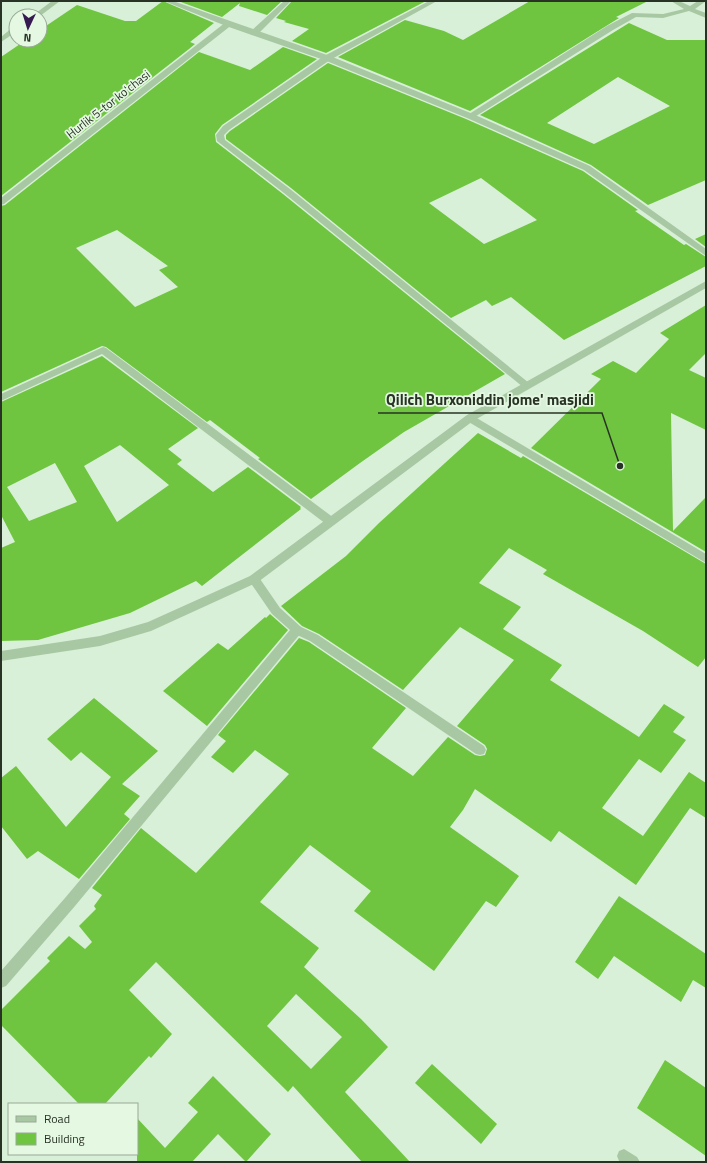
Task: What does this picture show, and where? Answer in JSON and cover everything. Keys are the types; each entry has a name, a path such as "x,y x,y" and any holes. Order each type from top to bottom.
{"street":[{"path":"47,8 57,1"},
{"path":"167,1 327,58 470,116 587,168 706,253"},
{"path":"254,33 288,1"},
{"path":"434,1 327,58 226,128 220,135 221,141 287,191 526,386"},
{"path":"674,1 706,16"},
{"path":"470,116 610,28 635,15 663,16 690,9 704,1"},
{"name":"Hurlik 5-tor koʻchasi","path":"1,202 229,24"},
{"path":"1,656 100,641 151,626 254,579 470,418 706,284"},
{"path":"1,398 103,350 330,521"},
{"path":"470,418 706,559"},
{"path":"254,579 276,611 297,630 314,638 480,750"},
{"path":"1,981 70,902 297,630"}],"building":[{"path":"163,1 214,23 190,42 195,44 189,49 1,196 1,57 14,48 48,48 48,25 77,5 125,21 136,21"},
{"path":"178,1 282,1 267,15 239,6 240,3 222,17"},
{"path":"292,1 426,1 326,53 292,41 309,29 284,22 286,21 276,18"},
{"path":"530,1 648,1 616,17 619,18 470,111 338,57 405,20 444,31 463,40"},
{"path":"629,23 667,40 706,40 706,180 648,205 591,165 480,115","holes":["618,77 670,106 594,144 547,123"]},
{"path":"283,47 317,59 222,125 215,134 216,142 283,194 505,374 404,432 311,499 210,420 207,422 106,347 102,346 1,392 1,206 5,205 199,52 250,70","holes":["117,230 168,266 159,270 178,287 135,307 76,248"]},
{"path":"328,63 466,119 583,171 638,210 635,211 684,245 686,244 706,257 706,266 564,340 511,297 492,306 486,300 451,318 291,188 226,139 226,135","holes":["481,178 537,220 484,244 429,203"]},
{"path":"706,234 706,247 695,239"},
{"path":"706,305 706,353 689,370 706,378 706,430 671,413 673,531 706,497 706,552 531,448 601,379 591,374 613,361 636,373 669,339 660,333"},
{"path":"102,356 198,428 168,449 182,460 177,464 213,492 248,467 301,507 301,509 202,586 196,581 130,613 38,640 1,641 1,548 15,542 1,515 1,402","holes":["120,445 169,485 117,522 84,466","55,463 77,502 29,521 7,487"]},
{"path":"478,433 521,458 523,456 706,564 706,657 698,667 643,631 543,574 547,570 509,548 479,583 521,607 503,629 562,665 550,680 639,737 664,704 685,717 673,732 686,740 661,773 639,759 602,808 643,836 689,772 706,783 706,818 690,808 636,885 559,831 551,842 475,789 463,810 450,827 519,876 496,907 486,901 434,971 354,911 371,891 310,845 260,902 319,948 304,967 361,1019 388,1047 345,1092 410,1162 362,1162 293,1086 288,1092 156,962 129,990 172,1034 151,1058 149,1056 106,1103 78,1103 1,1025 1,1010 50,961 47,958 69,936 85,949 92,942 79,926 96,909 94,906 102,895 92,888 141,828 196,873 289,774 255,750 233,773 211,757 226,741 218,735 299,638 309,642 406,708 372,748 413,776 448,737 475,755 485,755 487,749 485,745 457,726 514,660 460,627 403,690 319,634 302,626 281,606 346,556 379,523","holes":["296,994 342,1037 311,1069 267,1026"]},
{"path":"270,614 288,630 207,726 163,691 218,643 228,650"},
{"path":"94,698 158,751 122,784 140,796 124,814 130,819 79,879 38,851 27,859 1,826 1,778 16,766 66,827 111,777 81,752 71,761 47,739"},
{"path":"619,896 706,954 706,988 693,980 681,1002 614,956 598,979 575,962"},
{"path":"665,1060 706,1088 706,1156 637,1108"},
{"path":"432,1064 497,1124 481,1144 415,1083"},
{"path":"213,1076 271,1134 246,1162 218,1134 192,1162 137,1162 138,1119 165,1148 198,1112 188,1103"}],"place":[{"name":"Qilich Burxoniddin jome' masjidi","path":"620,466"}]}
